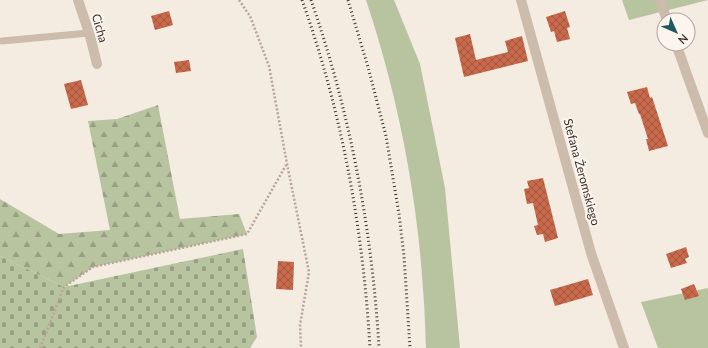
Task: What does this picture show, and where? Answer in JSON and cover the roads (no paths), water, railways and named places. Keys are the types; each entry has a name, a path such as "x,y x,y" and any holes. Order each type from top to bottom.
{"street":[{"name":"Cicha","path":"78,0 97,64"},
{"name":"Stefana Żeromskiego","path":"521,0 590,253 624,348"},
{"path":"660,0 664,12"},
{"path":"679,52 708,133"}],"lane":[{"path":"2,41 89,34"}],"railway":[{"path":"302,0 329,85 348,171 362,259 370,348"},
{"path":"311,0 337,85 357,171 371,259 379,348"},
{"path":"348,0 368,67 386,136 399,214 404,256 410,348"}]}
